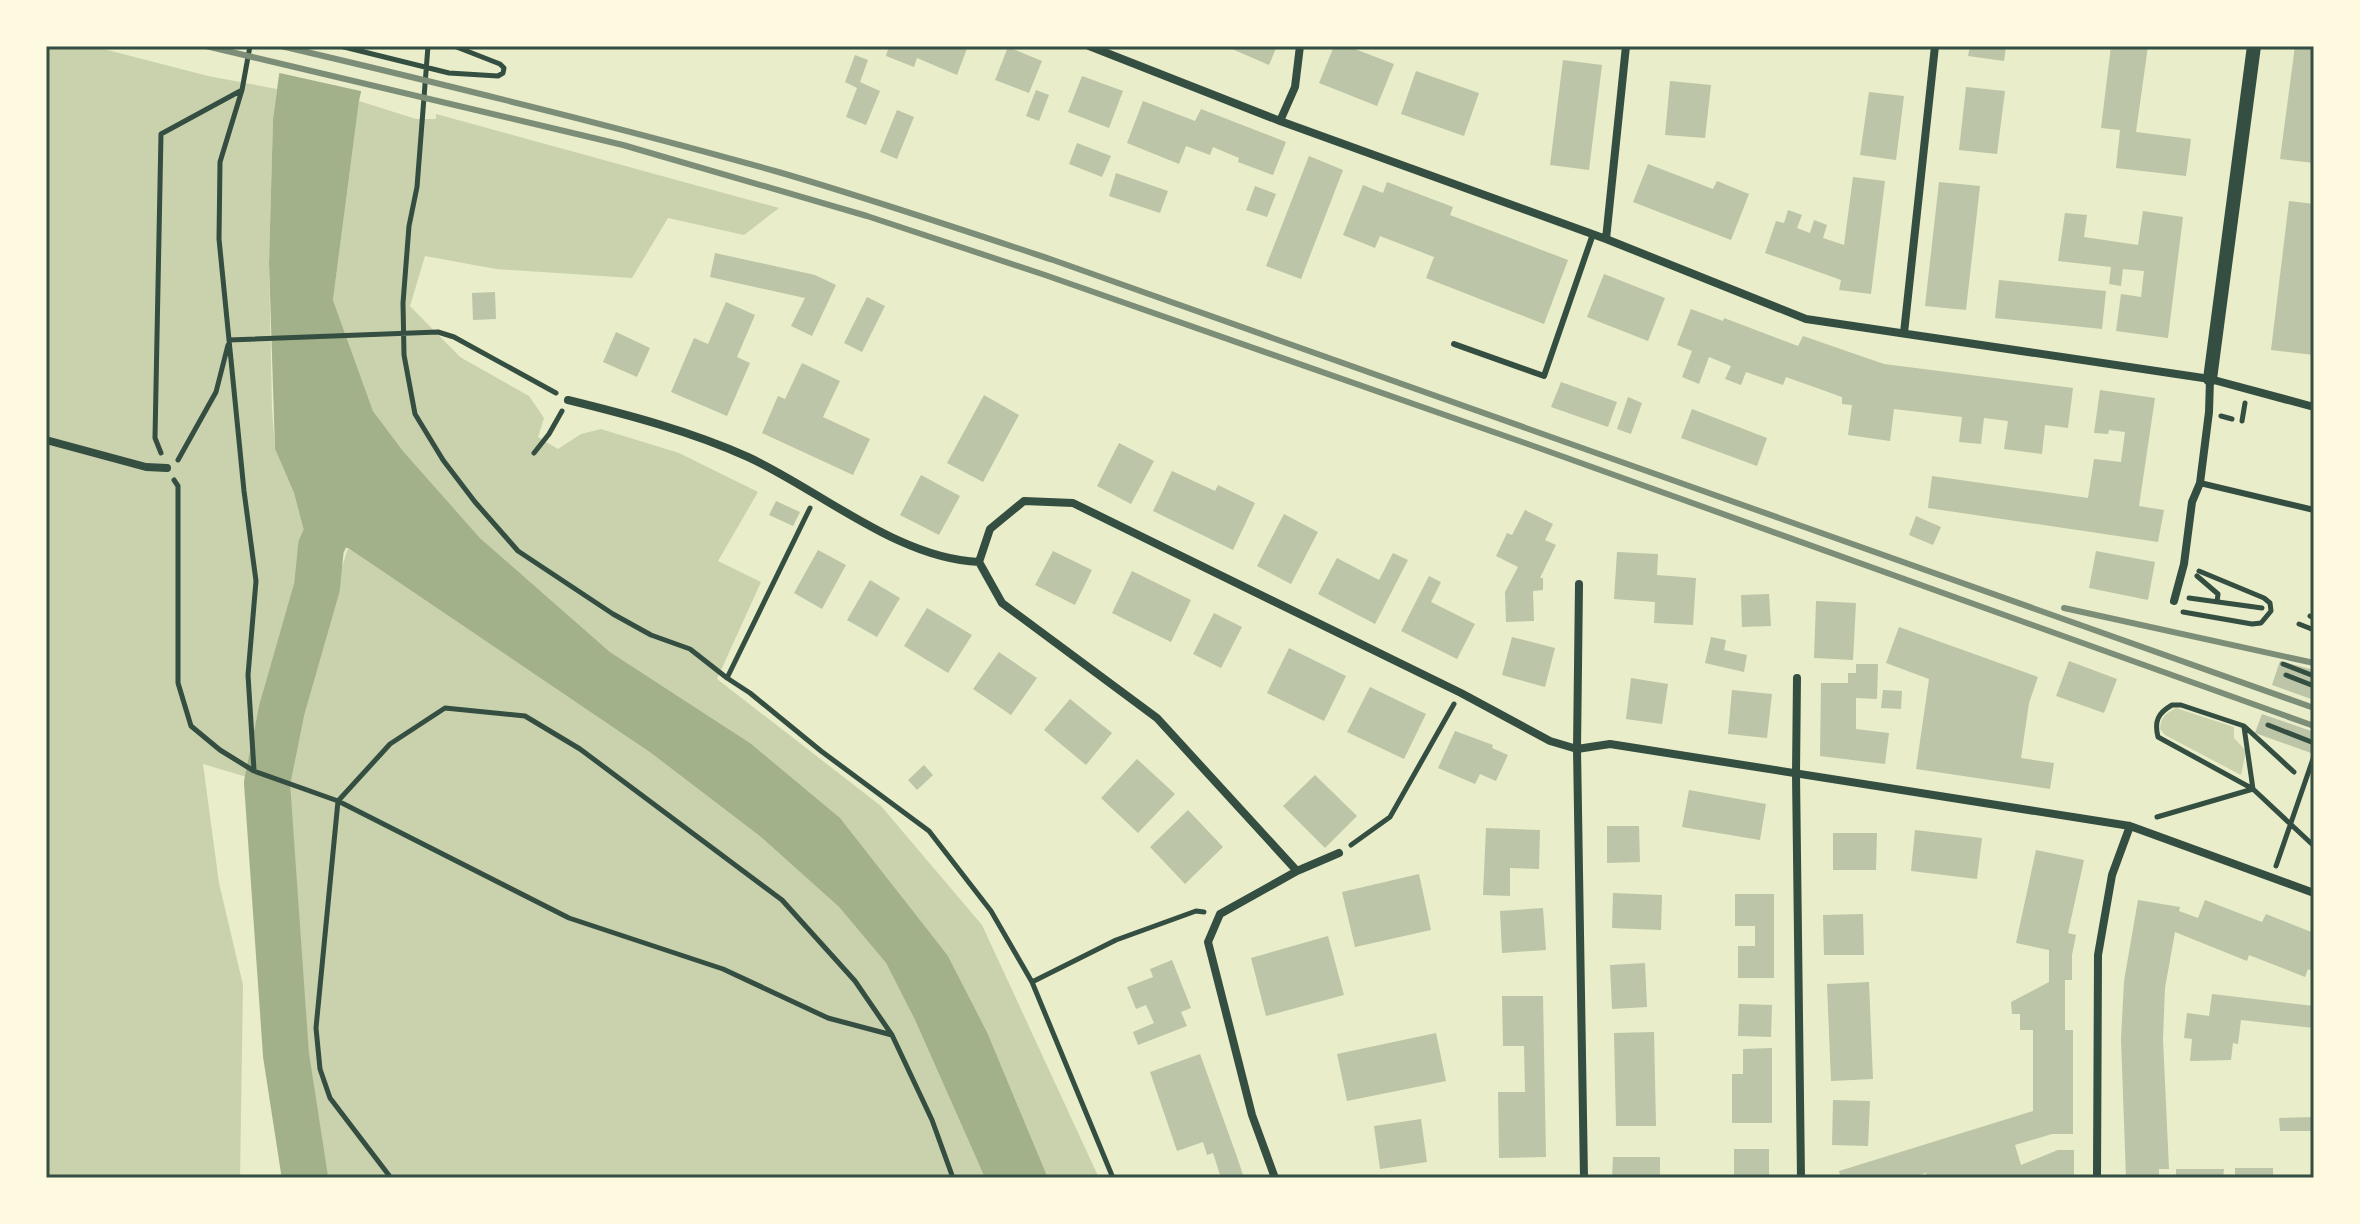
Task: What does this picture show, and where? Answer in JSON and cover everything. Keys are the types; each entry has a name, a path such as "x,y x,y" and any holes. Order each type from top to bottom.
{"street":[{"path":"1089,46 1280,121 1593,234 1806,319 2210,379 2314,407"},
{"path":"1280,121 1295,87 1300,46"},
{"path":"1606,239 1626,46"},
{"path":"1904,333 1935,46"},
{"path":"2178,599 2192,502 2200,483 2210,379 2254,46"},
{"path":"568,400 660,423 749,457 915,548 952,561 979,562"},
{"path":"46,440 146,467 167,468"},
{"path":"1297,871 1157,718 1002,603 979,562 990,529 1024,501 1073,503 1461,693 1550,741 1577,749 1610,744 2130,826 2314,893"},
{"path":"1579,584 1577,749 1584,1178"},
{"path":"1797,678 1801,1178"},
{"path":"2097,1178 2098,955 2112,875 2130,826"},
{"path":"1275,1178 1252,1115 1208,942 1220,914 1297,871 1339,853"}],"lane":[{"path":"1454,344 1544,376 1593,234"},
{"path":"2200,483 2314,510"}],"path":[{"path":"250,46 242,90 220,162 219,239 256,581 248,675 254,771"},
{"path":"340,46 449,73 498,76 503,73 504,68 500,64 454,46"},
{"path":"428,46 417,187 409,226 403,303 404,355 415,414 443,460 518,551 613,614 651,635 690,649 929,831 991,911 1032,982 1113,1178"},
{"path":"242,90 161,134 155,438 178,486 178,683 191,726 220,750 254,771 338,801 569,918 723,969 851,1027 892,1035"},
{"path":"229,340 384,335 405,331 438,332 454,337 568,400 534,453"},
{"path":"167,468 179,459 216,392 229,340"},
{"path":"727,678 817,495"},
{"path":"2184,564 2218,594 2217,602"},
{"path":"2180,612 2252,624 2261,623 2271,611 2270,603 2264,598 2184,564"},
{"path":"2178,599 2262,608"},
{"path":"2299,624 2314,630"},
{"path":"2283,664 2314,676"},
{"path":"2286,675 2314,686"},
{"path":"1339,853 1390,817 1461,693"},
{"path":"2294,772 2244,726 2181,705 2172,705 2157,718 2158,737 2253,789 2314,846"},
{"path":"391,1178 330,1098 320,1069 316,1028 338,801 390,744 445,708 525,716 580,749 782,900 855,981 892,1035 932,1120 953,1178"},
{"path":"2268,725 2314,743"},
{"path":"2244,726 2253,789"},
{"path":"2271,878 2314,756"},
{"path":"2130,826 2253,789"},
{"path":"1032,982 1116,940 1196,911 1220,914"}],"shaded area":[{"path":"46,46 92,46 208,76 277,89 273,119 269,263 272,408 275,449 294,493 305,535 282,709 267,783 203,764 219,883 243,985 240,1178 46,1178"},
{"path":"283,46 371,46 359,101 333,300 373,411 403,451 480,538 610,652 750,743 840,818 948,956 987,1032 1048,1178 985,1178 915,1020 886,963 839,907 761,837 651,753 348,548 321,547 305,535 294,493 275,449 269,263 273,119"},
{"path":"359,101 416,119 436,119 436,114 779,208 744,235 668,218 632,278 496,269 425,256 410,306 460,357 529,396 544,418 538,437 558,449 581,434 601,429 679,453 758,492 718,561 761,582 717,679 881,806 982,925 1099,1178 1048,1178 987,1032 948,956 750,743 610,652 480,538 403,451 373,411 333,300"},
{"path":"348,548 651,753 761,837 839,907 886,963 915,1020 985,1178 323,1178 308,1052 270,799"},
{"path":"2176,708 2234,727 2234,738 2246,751 2241,775 2165,735 2160,729 2161,722 2166,714"}],"pier":[{"path":"279,46 375,46 365,92 275,72"}],"building":[{"path":"889,46 968,46 957,75 917,58 914,67 886,56"},
{"path":"1225,46 1277,46 1269,65"},
{"path":"1334,46 1347,46 1394,64 1377,106 1319,83"},
{"path":"1970,46 2006,46 2004,61 1968,56"},
{"path":"2111,46 2148,46 2136,132 2191,139 2186,176 2116,168 2120,130 2101,128"},
{"path":"2295,46 2314,46 2314,163 2280,159"},
{"path":"1008,47 1042,61 1029,93 995,80"},
{"path":"855,55 868,60 860,82 880,91 866,125 846,117 857,88 845,82"},
{"path":"1563,60 1602,65 1589,170 1550,165"},
{"path":"1416,71 1479,93 1464,136 1401,114"},
{"path":"1082,76 1123,91 1109,128 1068,112"},
{"path":"1670,81 1711,85 1705,138 1665,135"},
{"path":"1966,87 2005,91 1997,154 1959,150"},
{"path":"1036,90 1049,95 1039,121 1026,116"},
{"path":"1869,92 1904,96 1896,160 1860,155"},
{"path":"1143,101 1195,121 1201,109 1286,142 1273,175 1238,162 1239,158 1213,147 1210,155 1186,146 1179,164 1127,143"},
{"path":"897,110 914,117 897,159 880,152"},
{"path":"1077,143 1111,156 1102,177 1069,164"},
{"path":"1309,156 1343,170 1301,279 1266,266"},
{"path":"1648,164 1713,189 1717,181 1749,194 1731,240 1633,202"},
{"path":"1116,173 1168,191 1160,213 1109,196"},
{"path":"1853,177 1885,181 1871,294 1839,290 1841,280 1765,253 1776,221 1784,223 1788,210 1802,215 1797,228 1810,233 1814,220 1827,225 1823,238 1844,245"},
{"path":"1387,182 1453,207 1450,215 1568,260 1544,324 1426,278 1434,257 1380,236 1375,248 1343,235 1363,185 1383,193"},
{"path":"1939,182 1980,186 1966,310 1925,306"},
{"path":"1255,186 1276,194 1267,217 1246,210"},
{"path":"2289,201 2314,204 2314,355 2271,350"},
{"path":"2143,211 2183,217 2168,338 2116,331 2121,294 2141,297 2144,271 2123,269 2121,286 2109,284 2111,267 2058,261 2065,213 2087,215 2084,237 2138,245"},
{"path":"715,253 815,275 836,285 812,336 791,326 805,298 710,277"},
{"path":"1604,274 1665,298 1648,341 1587,317"},
{"path":"1999,280 2106,291 2102,329 1995,318"},
{"path":"495,292 496,319 473,320 472,293"},
{"path":"867,297 885,306 862,352 844,343"},
{"path":"726,302 755,315 737,357 750,363 727,416 671,392 694,338 708,344"},
{"path":"1691,309 1798,346 1803,336 1884,364 2073,388 2068,428 2045,425 2042,454 2004,449 2008,421 1984,418 1981,444 1959,442 1962,417 1894,409 1890,441 1848,435 1852,405 1842,404 1842,397 1786,377 1783,385 1746,372 1741,385 1725,379 1731,366 1709,357 1699,384 1682,377 1692,351 1677,345"},
{"path":"616,332 650,348 637,377 603,362"},
{"path":"802,363 840,381 823,417 870,439 853,475 762,433 778,396 785,399"},
{"path":"1561,382 1617,402 1608,427 1551,407"},
{"path":"2100,390 2155,398 2139,506 2164,510 2158,542 1928,508 1932,476 2088,498 2094,459 2121,462 2125,432 2109,430 2108,434 2094,433"},
{"path":"984,395 1019,415 983,482 947,463"},
{"path":"1628,397 1642,403 1631,434 1617,429"},
{"path":"1692,409 1767,438 1757,466 1681,438"},
{"path":"1119,443 1154,461 1131,504 1097,486"},
{"path":"1172,471 1215,491 1218,485 1255,503 1233,550 1153,511"},
{"path":"921,475 960,496 939,535 900,515"},
{"path":"776,501 800,512 793,526 769,515"},
{"path":"1525,510 1553,524 1545,540 1556,545 1540,578 1543,578 1543,590 1533,591 1534,621 1506,622 1505,592 1518,567 1496,556 1507,533 1512,535"},
{"path":"1284,514 1318,532 1291,584 1257,566"},
{"path":"1916,516 1941,527 1933,545 1909,535"},
{"path":"818,550 846,565 822,609 794,593"},
{"path":"1053,551 1092,570 1075,605 1035,585"},
{"path":"2096,551 2155,562 2148,600 2089,588"},
{"path":"1617,552 1658,554 1657,575 1696,578 1693,625 1654,623 1655,602 1614,599"},
{"path":"1393,553 1408,560 1375,624 1318,594 1337,558 1379,580"},
{"path":"1132,571 1191,600 1171,642 1112,613"},
{"path":"1429,576 1441,582 1431,602 1475,624 1457,659 1401,631"},
{"path":"870,580 900,598 877,637 847,620"},
{"path":"1769,594 1771,626 1742,627 1741,595"},
{"path":"1816,601 1856,603 1853,660 1814,658"},
{"path":"927,608 972,635 948,673 904,646"},
{"path":"1214,613 1242,627 1221,668 1193,654"},
{"path":"1899,627 2038,677 2029,703 2021,758 2054,763 2050,789 1916,769 1929,679 1886,663"},
{"path":"1512,637 1555,648 1545,687 1502,675"},
{"path":"1711,637 1726,640 1724,650 1747,655 1744,672 1705,663"},
{"path":"1289,648 1346,676 1324,721 1267,693"},
{"path":"999,652 1037,678 1011,715 973,689"},
{"path":"2069,661 2117,679 2104,713 2056,696"},
{"path":"2280,661 2314,670 2314,700 2272,685"},
{"path":"1856,664 1878,664 1877,699 1856,698 1856,729 1889,733 1885,764 1820,756 1821,683 1848,683 1848,673 1856,673"},
{"path":"1631,678 1668,684 1662,724 1626,719"},
{"path":"1370,687 1426,714 1404,759 1347,732"},
{"path":"1732,690 1772,694 1767,738 1728,734"},
{"path":"1883,690 1902,691 1901,709 1881,708"},
{"path":"1070,699 1112,733 1086,765 1044,730"},
{"path":"2262,714 2314,732 2314,754 2255,733"},
{"path":"1455,731 1493,745 1492,748 1508,755 1496,781 1480,774 1475,784 1438,768"},
{"path":"1137,759 1175,794 1138,833 1101,798"},
{"path":"924,765 933,775 917,790 908,780"},
{"path":"1315,775 1357,816 1325,848 1283,806"},
{"path":"1689,790 1766,804 1760,840 1682,827"},
{"path":"1188,810 1223,847 1185,884 1150,847"},
{"path":"1607,826 1639,826 1640,862 1607,863"},
{"path":"1486,828 1540,830 1539,869 1510,868 1510,896 1483,895"},
{"path":"1915,830 1982,838 1977,879 1911,871"},
{"path":"1833,833 1877,833 1876,870 1833,870"},
{"path":"2036,850 2084,860 2068,933 2076,935 2072,980 2065,980 2065,1030 2073,1030 2073,1134 2052,1134 2015,1145 2021,1165 2058,1150 2074,1150 2074,1178 1928,1178 1926,1173 1909,1178 1895,1178 1894,1175 1884,1178 1841,1178 1839,1171 2033,1111 2033,1030 2020,1030 2020,1014 2012,1014 2011,1002 2049,982 2049,950 2016,943"},
{"path":"1419,874 1431,930 1355,947 1342,892"},
{"path":"1613,893 1662,895 1661,930 1612,928"},
{"path":"1735,894 1774,894 1774,978 1738,978 1738,946 1755,946 1755,926 1735,926"},
{"path":"2138,900 2180,907 2179,911 2198,918 2205,900 2262,922 2266,914 2314,933 2314,972 2308,969 2305,977 2249,955 2247,961 2175,932 2165,988 2163,1039 2169,1169 2159,1169 2159,1178 2126,1178 2121,1039 2124,981"},
{"path":"1543,908 1546,950 1502,953 1500,911"},
{"path":"1863,914 1864,955 1824,955 1823,915"},
{"path":"1328,936 1344,995 1266,1016 1251,958"},
{"path":"1172,960 1191,1008 1181,1012 1187,1026 1138,1045 1133,1032 1154,1023 1146,1005 1136,1009 1127,987 1153,977 1150,969"},
{"path":"1645,963 1647,1007 1612,1009 1610,965"},
{"path":"1869,982 1873,1079 1831,1081 1827,984"},
{"path":"2212,994 2314,1006 2314,1028 2241,1020 2238,1044 2233,1043 2231,1060 2190,1061 2192,1039 2184,1038 2187,1013 2209,1016"},
{"path":"1502,996 1543,996 1546,1157 1499,1158 1498,1092 1525,1092 1524,1046 1503,1046"},
{"path":"1739,1004 1772,1005 1771,1037 1738,1036"},
{"path":"1654,1032 1656,1126 1616,1126 1614,1033"},
{"path":"1436,1033 1446,1081 1347,1101 1337,1054"},
{"path":"1772,1048 1772,1123 1732,1123 1732,1074 1743,1074 1743,1049"},
{"path":"1200,1054 1244,1178 1221,1178 1213,1153 1207,1155 1203,1142 1177,1151 1150,1072"},
{"path":"1833,1100 1870,1101 1868,1146 1832,1145"},
{"path":"2314,1117 2314,1131 2280,1131 2279,1118"},
{"path":"1421,1119 1427,1162 1380,1169 1374,1126"},
{"path":"1734,1149 1769,1149 1769,1178 1734,1178"},
{"path":"1613,1157 1660,1157 1660,1178 1612,1178"},
{"path":"2235,1168 2273,1168 2273,1178 2235,1178"},
{"path":"2176,1169 2224,1169 2223,1178 2176,1178"}],"waterway":[{"path":"305,1178 286,1055 267,783 282,709 317,587 321,547 346,492"}],"railway":[{"path":"206,46 623,145 867,216 1525,443 2314,726"},
{"path":"281,46 652,138 775,171 914,214 1053,260 2314,708"},
{"path":"2064,608 2314,663"}]}
